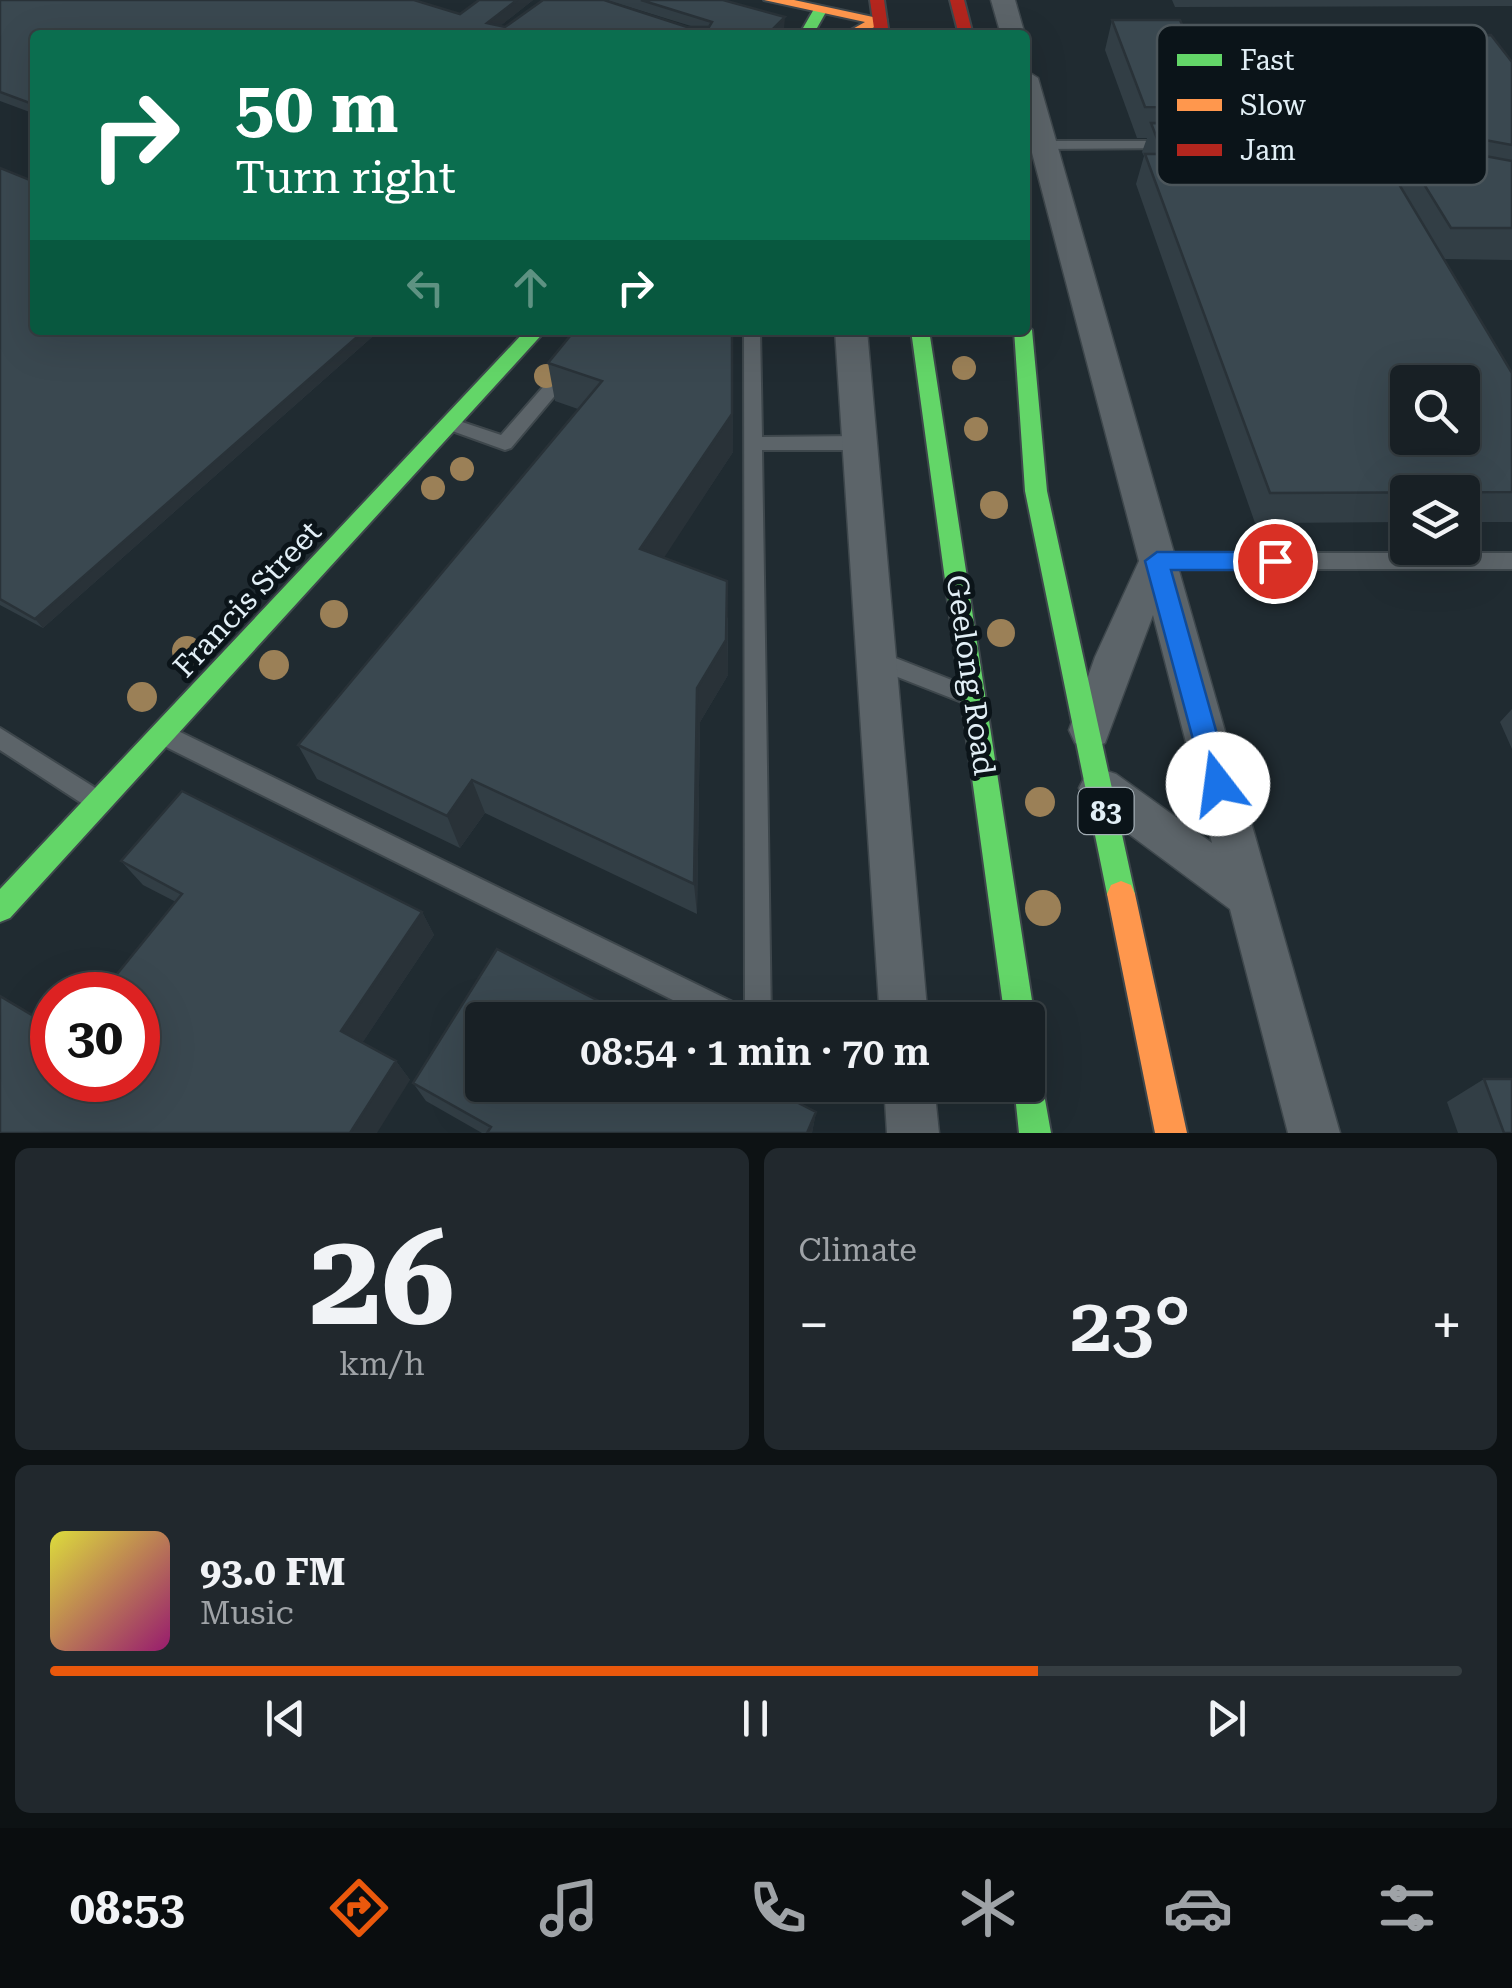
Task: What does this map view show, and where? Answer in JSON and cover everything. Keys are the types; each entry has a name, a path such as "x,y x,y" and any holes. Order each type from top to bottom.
{"main road":[{"path":"771,0 827,6 880,19 903,5"},
{"path":"957,0 965,30"},
{"path":"810,30 827,6"},
{"name":"Francis Street","path":"0,909 532,335"},
{"name":"Geelong Road","path":"921,335 1018,1002"},
{"name":"83","path":"1023,335 1036,491 1102,788 1171,1133"},
{"path":"1007,421 1036,491"},
{"path":"1031,1102 1035,1133"}],"street":[{"path":"1002,0 1011,30"},
{"path":"1030,96 1314,1133"},
{"path":"851,335 903,1002"},
{"path":"1089,733 1115,657 1157,561"},
{"path":"1102,788 1249,896"},
{"path":"910,1102 913,1133"}],"lane":[{"path":"1044,145 1157,146"},
{"path":"450,424 506,443 592,335"},
{"path":"752,335 758,1002"},
{"path":"756,444 857,443"},
{"path":"1157,561 1512,561"},
{"path":"875,658 976,699"},
{"path":"162,734 705,1002"},
{"path":"0,738 99,802"}],"building":[{"path":"0,0 414,0 460,14 479,0 517,0 487,23 505,27 543,0 604,0 687,27 709,27 712,22 641,0 723,0 785,17 772,30 30,30 30,103 0,92"},
{"path":"1112,20 1180,20 1182,25 1157,25 1157,107 1145,107"},
{"path":"1487,35 1512,62 1512,145 1487,140"},
{"path":"1145,154 1157,154 1157,185 1400,185 1512,373 1512,492 1480,492 1480,475 1390,475 1390,493 1270,493"},
{"path":"1487,156 1512,161 1512,228 1451,228 1424,185 1487,185"},
{"path":"0,168 30,180 30,335 359,335 35,619 0,599"},
{"path":"571,335 732,335 732,414 640,549 727,581 726,640 697,688 694,884 472,780 447,816 298,745 602,381 548,363"},
{"path":"182,791 422,912 341,1031 396,1061 350,1133 0,1133 0,996 30,1014 30,1102 160,1102 160,972 119,972 182,894 121,861"},
{"path":"497,949 601,1002 465,1002 465,1102 796,1102 816,1112 807,1133 487,1133 491,1127 413,1083"},
{"path":"1484,1079 1512,1079 1512,1133 1504,1133"}],"traffic: fast":[{"path":"809,30 819,12"},
{"path":"0,909 532,335"},
{"path":"921,335 1017,1002"},
{"path":"1023,335 1036,491 1121,894"},
{"path":"1031,1102 1035,1133"}],"traffic: slow":[{"path":"771,0 880,20"},
{"path":"859,30 880,20"},
{"path":"1121,894 1171,1133"}],"traffic: jam":[{"path":"877,0 881,30"},
{"path":"957,0 965,30"}],"route":[{"path":"1218,784 1157,561 1275,561"}]}
